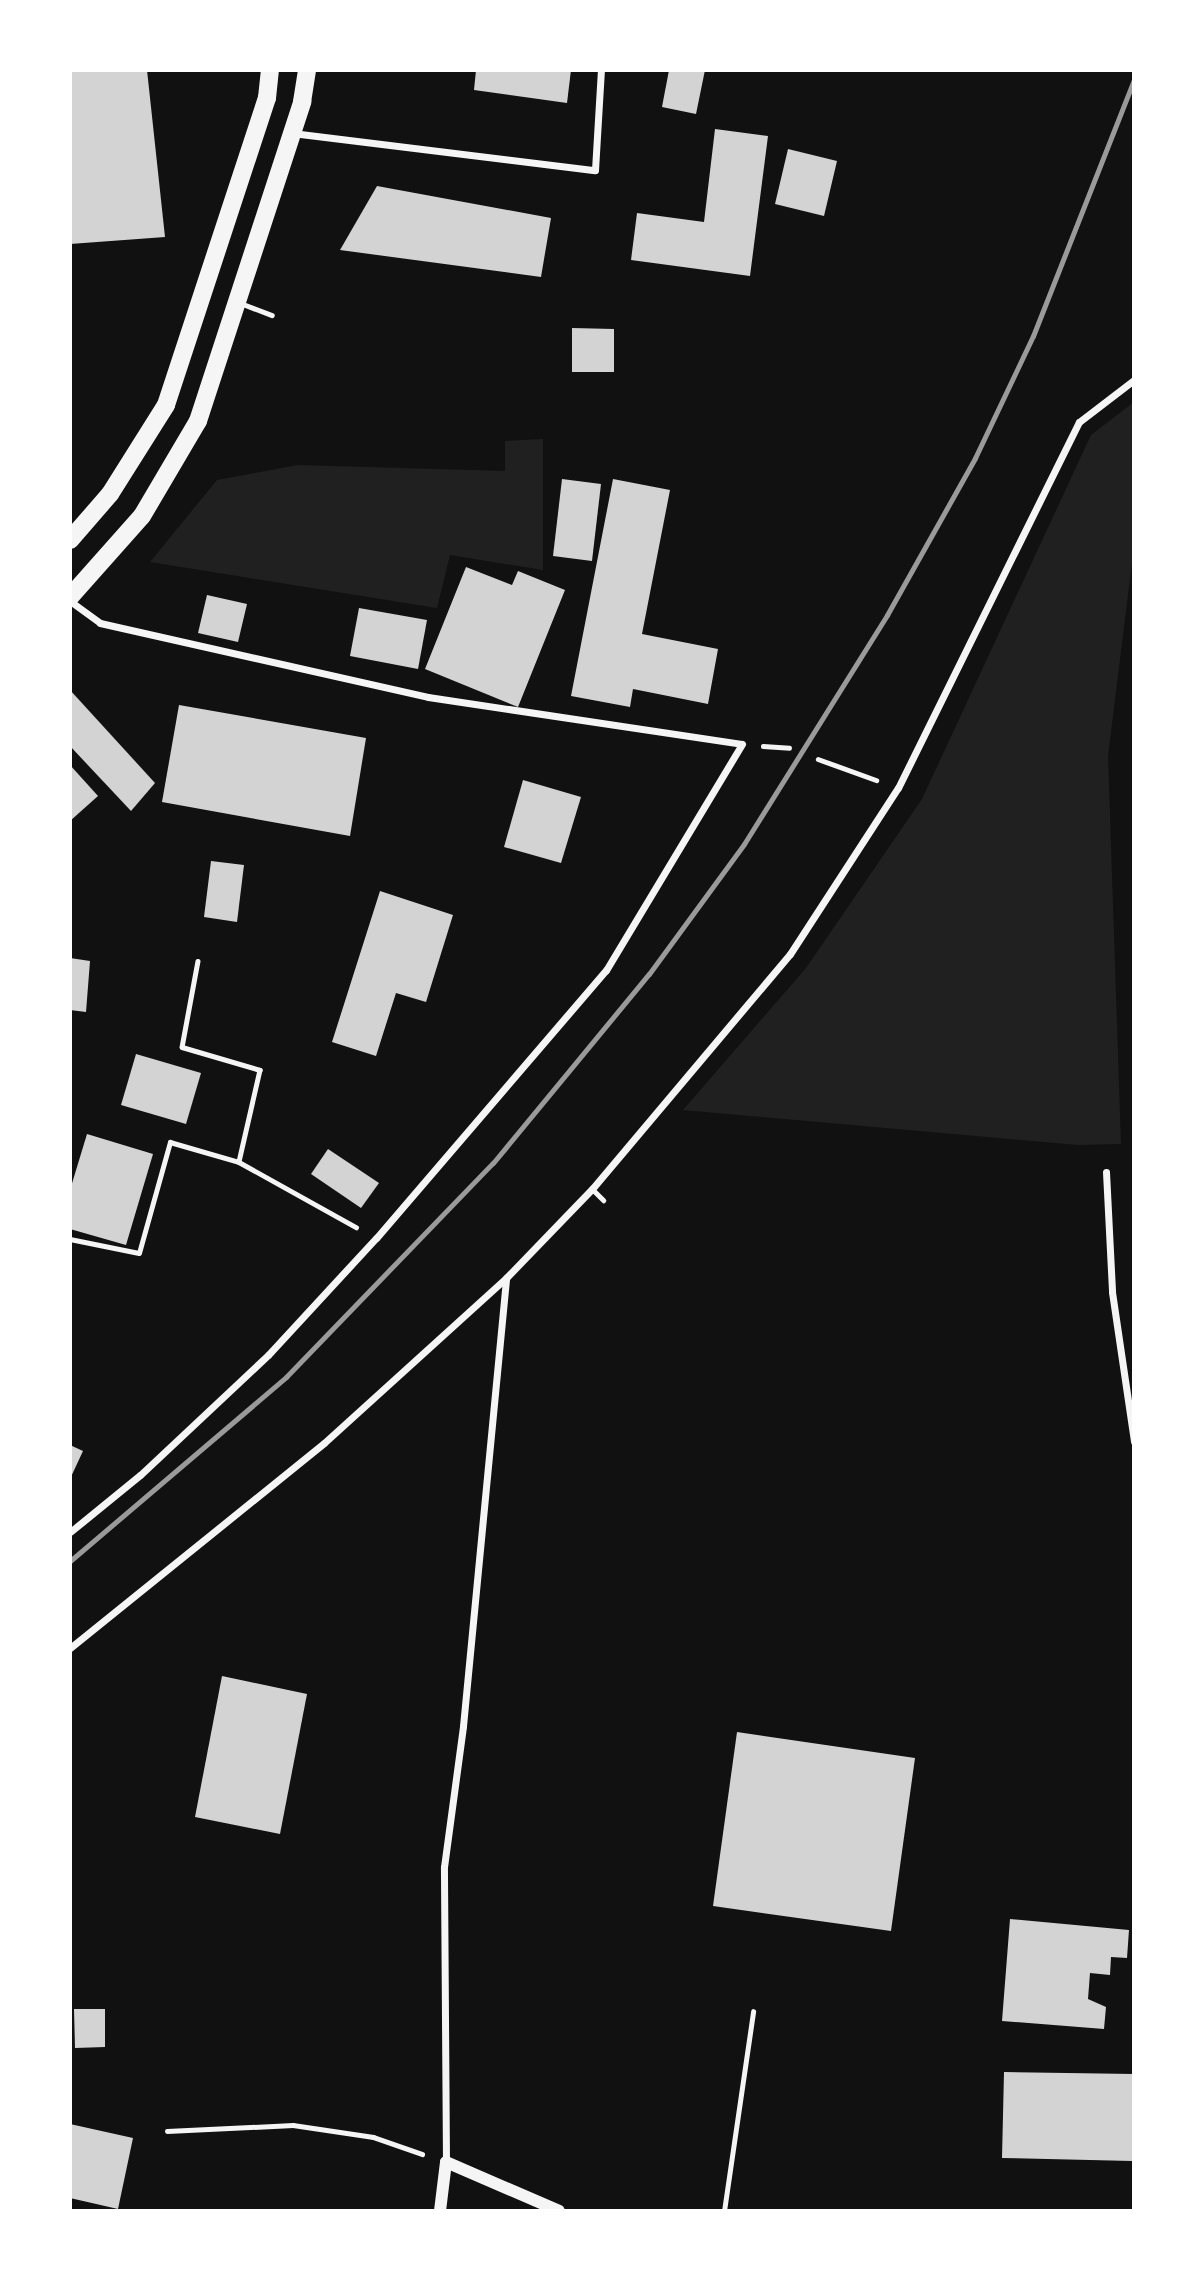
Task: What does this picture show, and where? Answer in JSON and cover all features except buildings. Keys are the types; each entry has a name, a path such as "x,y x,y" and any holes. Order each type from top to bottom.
{"main road":[{"path":"70,540 110,494 166,405 267,98 270,70"},
{"path":"70,599 142,516 198,421 292,133 307,70"}],"street":[{"path":"292,133 595,170 601,70"},
{"path":"70,1648 324,1443 506,1278 592,1189 790,954 898,788 1079,422 1134,380"},
{"path":"70,599 100,623 428,697 742,744 606,970 376,1238 268,1355 140,1475 70,1532"},
{"path":"1106,1172 1112,1292 1134,1440"},
{"path":"440,2211 446,2162 444,1867 463,1726 506,1278"},
{"path":"446,2162 559,2211"}],"lane":[{"path":"237,302 272,315"},
{"path":"592,1189 603,1200"},
{"path":"724,2211 753,2011"}],"path":[{"path":"818,759 898,788"},
{"path":"198,961 182,1048 260,1070 239,1162"},
{"path":"70,1239 139,1253 170,1142 239,1162 376,1238"},
{"path":"167,2131 293,2125 373,2137 446,2162"}],"shaded area":[{"path":"1134,402 1134,546 1108,756 1121,1144 1078,1145 683,1110 806,968 922,799 1091,435"},
{"path":"543,439 543,570 450,555 437,608 150,562 217,480 298,465 505,471 505,441"}],"railway":[{"path":"70,1561 286,1377 493,1163 649,974 744,844 887,615 975,458 1033,336 1134,80"}]}
